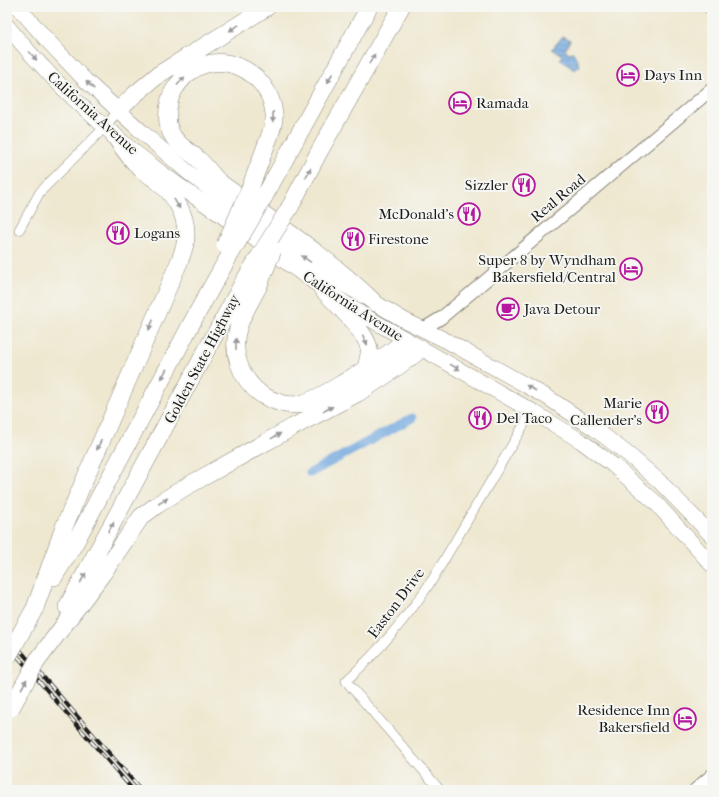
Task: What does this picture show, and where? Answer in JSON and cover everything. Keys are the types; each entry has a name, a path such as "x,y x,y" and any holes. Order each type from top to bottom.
{"highway":[{"path":"118,111 132,96 158,75 267,7"},
{"path":"256,194 369,7"},
{"path":"401,7 320,150 251,284 236,335 237,360 247,380 264,396 274,401 298,405 328,392 365,370 406,340"},
{"path":"256,194 274,115 268,93 263,85 239,66 217,63 202,65 195,68 172,92 167,117 170,132 175,139 184,149 198,159 219,182 326,260 354,282 375,302"},
{"path":"35,608 64,527 180,260 186,237 185,223 182,212 175,200 166,189 142,170 130,158 109,131"},
{"name":"Golden State Highway","path":"7,658 35,608 76,541 196,315 256,194"},
{"name":"Golden State Highway","path":"98,567 251,284"},
{"path":"322,289 357,326 366,338 369,348 369,356 365,370"},
{"path":"9,711 37,661 98,567 141,517 182,489 265,442 358,393 386,375 421,348"}],"main road":[{"name":"California Avenue","path":"18,7 68,63 118,111 201,182 273,237 340,282 404,320 447,341 547,397 578,417 616,444 659,481 712,536"},
{"name":"California Avenue","path":"7,26 52,78 109,131 148,162 283,259 322,289 406,340 563,429 598,454 655,502 712,565"},
{"path":"143,133 163,142 219,182"},
{"path":"406,340 423,329"},
{"path":"421,348 423,329"},
{"path":"532,411 542,407 546,408 594,438 616,444"},
{"path":"598,454 611,455 648,482 656,483 659,481"},
{"path":"655,502 664,503 669,506 699,537 708,545 712,545"}],"street":[{"path":"707,7 712,13"},
{"name":"Real Road","path":"423,329 441,318 712,89"},
{"path":"19,230 40,192 109,131 118,111"},
{"name":"Easton Drive","path":"440,790 346,681 379,650 399,627 417,602 434,577 532,411"},
{"path":"695,790 712,775"}],"water":[{"path":"563,36 570,40 565,50 568,53 573,52 580,66 574,70 560,59 562,55 552,49"}],"waterway":[{"path":"310,473 412,418"},
{"path":"103,790 107,788"}],"railway":[{"path":"7,635 141,790"},
{"path":"7,644 133,790"}],"place":[{"name":"Days Inn","path":"628,75"},
{"name":"Ramada","path":"460,103"},
{"name":"Sizzler","path":"524,185"},
{"name":"McDonald's","path":"469,214"},
{"name":"Logans","path":"118,233"},
{"name":"Firestone","path":"353,239"},
{"name":"Super 8 by Wyndham Bakersfield/Central","path":"631,269"},
{"name":"Java Detour","path":"508,309"},
{"name":"Marie Callender's","path":"657,412"},
{"name":"Del Taco","path":"480,418"},
{"name":"Residence Inn Bakersfield","path":"685,719"}]}
